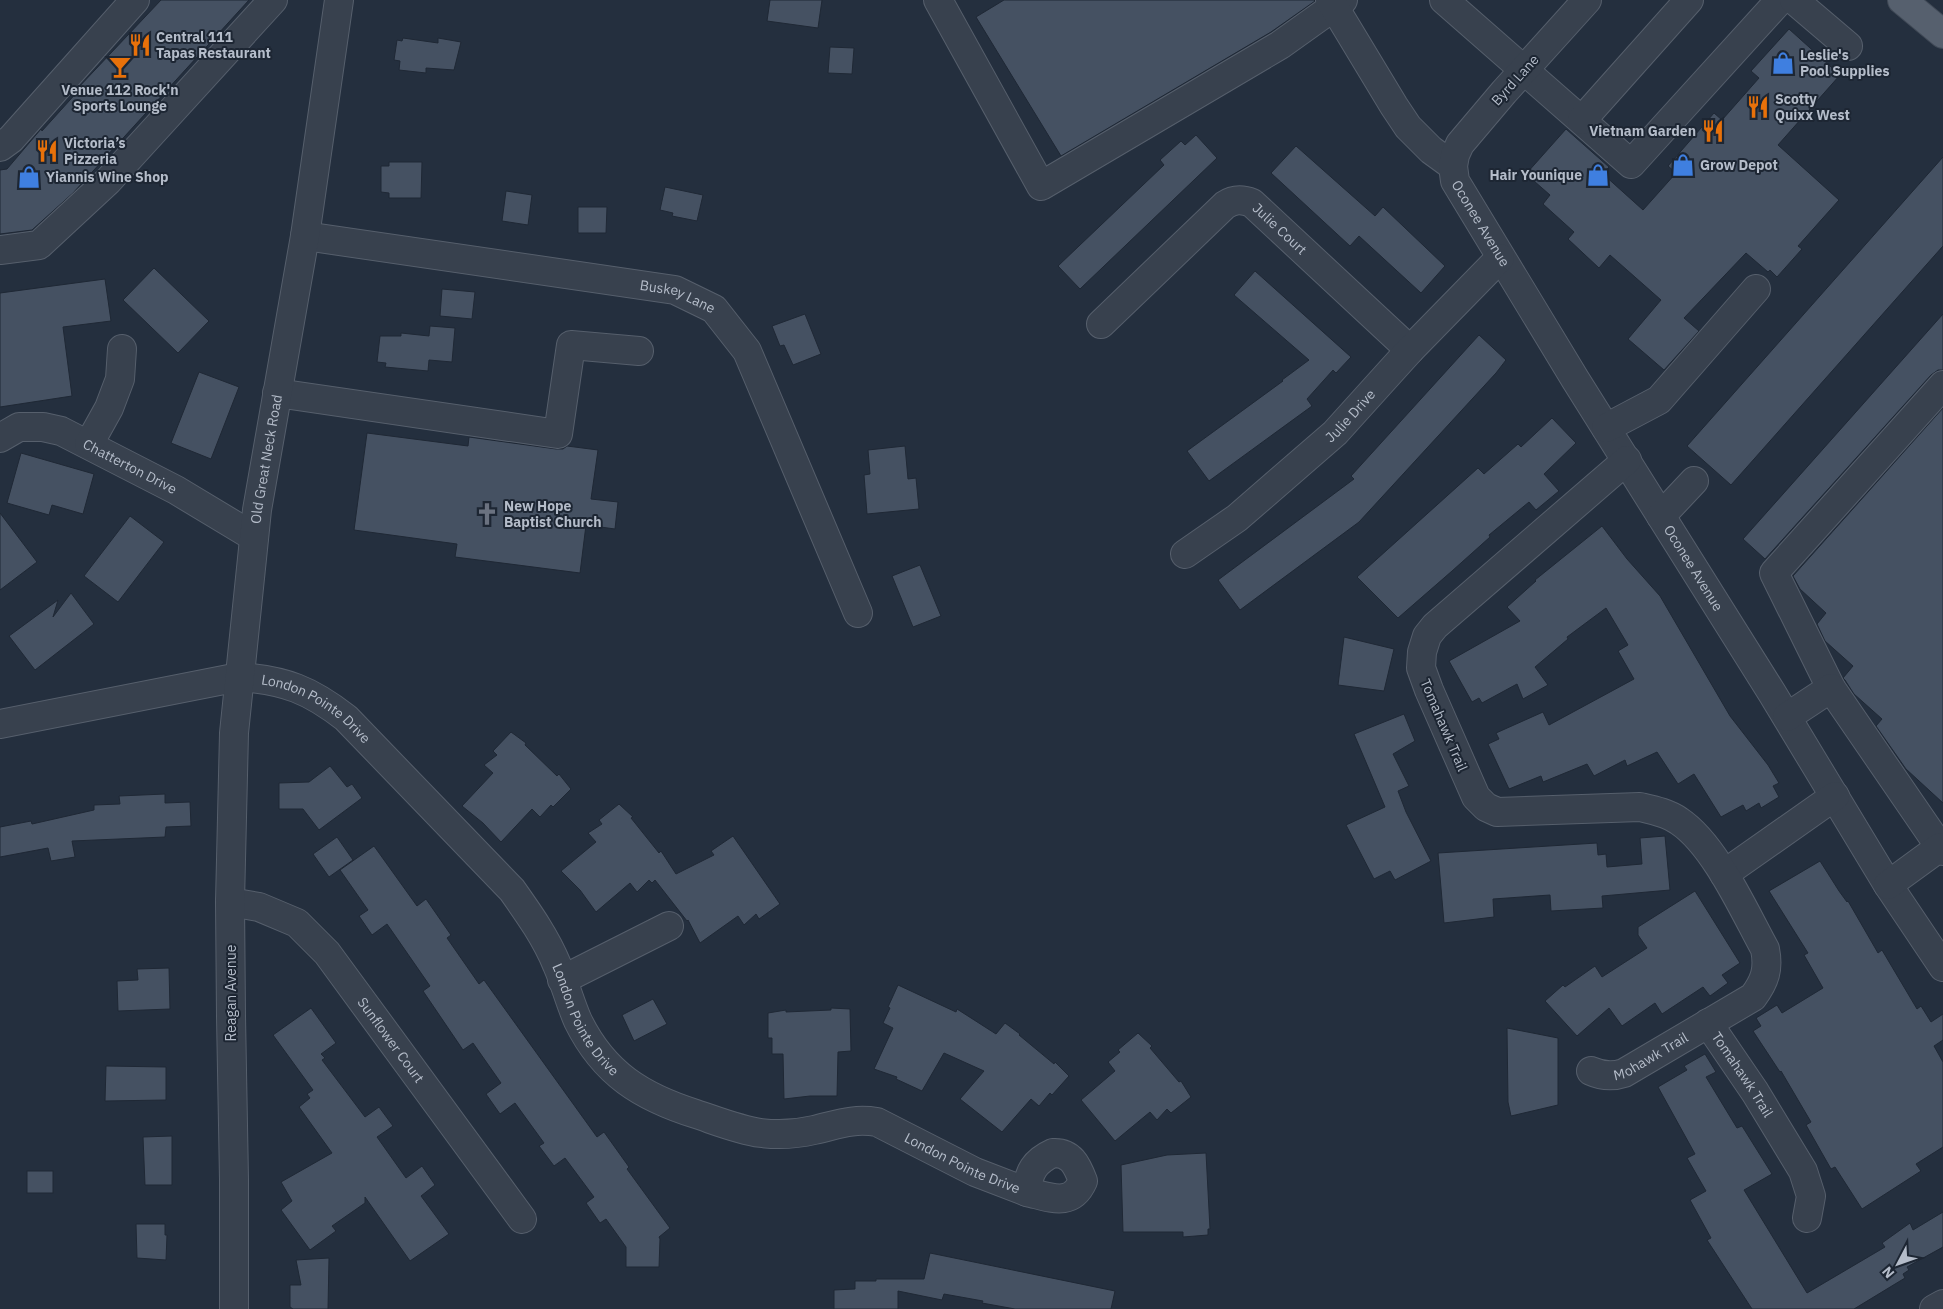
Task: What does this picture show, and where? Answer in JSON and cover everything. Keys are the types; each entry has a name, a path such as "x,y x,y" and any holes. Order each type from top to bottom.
{"main road":[{"path":"1902,0 1943,34"}],"street":[{"path":"0,147 11,139 135,0"},
{"path":"0,250 38,245 108,182 273,0"},
{"name":"Old Great Neck Road","path":"239,676 254,537 305,236 339,0"},
{"path":"938,0 1041,186 1280,45 1336,2 1394,106 1408,127 1431,150 1453,166"},
{"path":"1444,0 1525,69 1631,164 1780,0"},
{"name":"Byrd Lane","path":"1453,166 1460,144 1587,0"},
{"path":"1582,120 1689,0"},
{"path":"1794,0 1848,46"},
{"name":"Oconee Avenue","path":"1453,166 1458,188 1500,258 1787,717 1888,885 1943,966"},
{"name":"Julie Court","path":"1101,324 1225,205 1231,201 1242,199 1252,203 1410,350"},
{"name":"Buskey Lane","path":"305,236 674,290 714,309 748,351 858,612"},
{"name":"Julie Drive","path":"1185,554 1237,518 1335,433 1410,350 1500,258"},
{"path":"1606,428 1659,400 1756,289"},
{"path":"277,394 558,434 571,345 639,351"},
{"path":"89,444 109,408 120,379 122,349"},
{"path":"1888,885 1941,849 1831,688 1774,573 1943,385"},
{"name":"Chatterton Drive","path":"0,438 19,427 42,427 62,431 176,490 254,537"},
{"name":"Tomahawk Trail","path":"1626,460 1435,626 1427,636 1422,652 1421,668 1476,798 1486,807 1497,812 1640,807 1658,811 1679,820 1697,835 1724,874 1765,949 1768,961 1767,973 1762,985 1753,996 1708,1023 1755,1092 1803,1171 1811,1196 1807,1218"},
{"path":"1661,516 1694,481"},
{"path":"0,724 239,676"},
{"name":"Reagan Avenue","path":"234,1309 230,902 234,733 239,676"},
{"name":"London Pointe Drive","path":"239,676 267,679 300,688 325,701 346,718 512,890 534,922 556,963 578,1021 593,1047 612,1070 640,1092 667,1105 760,1132 784,1134 813,1130 846,1121 865,1120 877,1122 976,1172 1027,1192"},
{"path":"1787,717 1831,688"},
{"path":"1724,874 1835,796"},
{"name":"Sunflower Court","path":"230,902 259,907 292,920 327,953 522,1219"},
{"path":"562,980 669,926"},
{"name":"Mohawk Trail","path":"1591,1071 1601,1075 1616,1076 1624,1073 1708,1023"},
{"path":"1934,1309 1943,1304"}],"building":[{"path":"161,0 249,0 73,193 32,230 0,234 0,170 7,169 41,129 42,131 79,90 77,89"},
{"path":"770,0 822,0 818,28 767,21"},
{"path":"1004,0 1315,1 1271,32 1061,156 976,17"},
{"path":"1789,29 1840,75 1778,145 1839,200 1798,246 1802,249 1777,277 1770,270 1768,272 1746,253 1684,318 1699,331 1664,370 1628,339 1661,300 1610,255 1599,268 1568,239 1574,232 1543,204 1550,195 1526,174 1566,129 1609,167 1603,174 1643,210 1676,173 1668,166 1714,113 1722,120 1759,78 1751,71"},
{"path":"403,38 438,43 438,38 461,42 454,70 426,68 426,73 399,70 400,61 394,60 397,40 402,41"},
{"path":"830,47 854,48 852,74 828,73"},
{"path":"1196,135 1217,158 1080,289 1058,266 1164,165 1160,160 1181,141 1185,145"},
{"path":"1296,146 1375,216 1383,207 1445,266 1421,293 1359,236 1350,246 1271,173"},
{"path":"1943,157 1943,246 1731,485 1687,446"},
{"path":"389,162 422,162 421,198 389,198 389,193 381,192 381,166 389,166"},
{"path":"665,187 703,195 697,221 672,216 673,213 660,210"},
{"path":"506,191 532,195 528,225 502,221"},
{"path":"578,207 607,207 606,233 578,233"},
{"path":"154,268 209,321 178,353 123,300"},
{"path":"1255,271 1351,357 1336,373 1333,370 1307,399 1312,406 1209,481 1187,451 1309,360 1234,295"},
{"path":"105,279 111,321 63,327 72,396 0,407 0,293"},
{"path":"442,289 475,292 472,319 440,316"},
{"path":"805,314 821,354 793,365 784,345 780,346 772,326"},
{"path":"1943,314 1943,370 1938,370 1931,375 1765,559 1743,539"},
{"path":"430,326 455,328 452,362 429,360 428,371 385,367 386,363 377,362 380,336 401,336 401,333 429,336"},
{"path":"1479,335 1506,360 1496,373 1359,522 1240,610 1218,580 1354,479 1351,476"},
{"path":"199,372 239,387 211,459 171,443"},
{"path":"1943,408 1943,803 1906,769 1876,726 1882,719 1854,694 1843,678 1853,666 1825,641 1817,624 1826,613 1800,589 1793,576"},
{"path":"1552,418 1576,443 1544,474 1559,491 1536,510 1529,502 1489,535 1490,537 1398,618 1357,577 1478,468 1484,474 1518,444 1521,447"},
{"name":"New Hope Baptist Church","path":"367,433 468,446 469,437 556,449 563,449 567,446 598,450 591,499 618,502 615,529 586,525 580,573 455,557 457,544 354,530"},
{"path":"905,446 908,479 916,478 919,509 867,514 864,475 870,474 868,450"},
{"path":"21,453 94,474 83,514 52,505 49,515 7,503"},
{"path":"0,513 37,562 0,590"},
{"path":"130,516 164,542 118,602 84,576"},
{"path":"1602,526 1627,559 1660,596 1730,716 1768,765 1779,783 1773,786 1779,797 1761,808 1759,803 1746,811 1743,805 1721,817 1694,774 1678,784 1657,752 1627,766 1625,760 1594,776 1587,764 1543,782 1541,776 1509,789 1488,744 1499,739 1496,733 1543,712 1549,725 1634,679 1618,651 1628,645 1606,608 1567,637 1568,639 1535,667 1548,685 1523,699 1517,684 1482,703 1479,698 1472,702 1449,661 1520,621 1507,607 1535,580"},
{"path":"920,565 941,616 913,627 892,576"},
{"path":"71,593 94,624 35,670 9,636 58,600 53,617"},
{"path":"1344,637 1394,649 1384,691 1338,685"},
{"path":"1404,714 1415,741 1393,754 1409,786 1398,791 1406,812 1431,861 1395,880 1390,871 1374,879 1346,825 1385,807 1354,734"},
{"path":"511,732 526,743 525,745 557,776 559,774 571,789 553,807 551,805 540,817 532,809 501,842 483,823 462,806 493,773 484,765 497,755 493,751"},
{"path":"330,766 347,787 352,784 362,798 319,830 303,809 279,809 279,783 309,782"},
{"path":"165,794 165,803 190,802 191,826 166,827 165,837 72,841 75,857 51,861 48,848 0,857 0,827 31,821 32,824 94,810 94,805 120,804 119,796"},
{"path":"619,804 633,817 631,818 659,853 661,851 676,874 714,855 711,851 733,836 780,904 759,919 756,914 744,925 738,916 700,943 688,920 655,880 652,883 649,880 637,892 630,883 596,912 580,890 561,871 596,842 588,833 602,824 599,820"},
{"path":"1665,836 1670,890 1602,896 1603,908 1551,911 1550,895 1493,899 1494,917 1444,923 1438,853 1597,843 1598,855 1606,854 1607,867 1642,864 1640,838"},
{"path":"337,837 353,860 329,877 313,854"},
{"path":"374,846 417,906 426,899 451,935 447,938 479,984 484,980 597,1137 604,1132 629,1167 627,1169 670,1228 659,1237 659,1267 626,1267 626,1247 606,1219 600,1223 586,1203 594,1197 565,1158 554,1166 539,1146 544,1143 515,1103 500,1114 486,1094 501,1083 473,1043 463,1050 423,991 430,986 387,924 372,935 359,916 368,910 340,870"},
{"path":"1820,861 1839,891 1848,901 1878,953 1882,950 1917,1009 1921,1006 1931,1022 1943,1014 1943,1040 1934,1046 1943,1062 1943,1147 1916,1164 1921,1171 1862,1209 1835,1167 1831,1169 1806,1125 1811,1122 1781,1071 1753,1031 1761,1026 1756,1018 1777,1005 1782,1013 1823,988 1804,955 1808,953 1769,891"},
{"path":"1695,891 1740,963 1722,975 1728,983 1710,996 1703,987 1662,1014 1655,1003 1622,1026 1609,1008 1577,1036 1545,1001 1563,985 1565,987 1595,966 1602,977 1647,948 1638,935 1638,927"},
{"path":"169,968 170,1009 118,1011 117,981 138,980 137,969"},
{"path":"898,985 956,1012 957,1009 996,1034 1005,1023 1054,1064 1055,1062 1069,1076 1039,1106 1031,1099 1002,1132 960,1099 984,1071 944,1053 922,1091 896,1079 897,1077 874,1069 893,1028 883,1023"},
{"path":"653,999 667,1024 634,1041 622,1015"},
{"path":"311,1008 336,1043 321,1054 325,1058 322,1060 365,1117 379,1107 393,1126 377,1137 406,1178 422,1166 435,1185 421,1196 449,1234 410,1261 365,1197 365,1203 332,1226 336,1231 310,1250 281,1210 292,1201 281,1182 332,1153 299,1107 310,1098 307,1094 313,1090 273,1035"},
{"path":"831,1008 850,1009 851,1051 838,1052 837,1096 810,1096 784,1099 783,1054 772,1054 772,1038 768,1038 768,1013 786,1010 786,1012 831,1010"},
{"path":"1507,1028 1558,1038 1558,1105 1511,1116 1508,1102"},
{"path":"1138,1033 1152,1046 1150,1048 1179,1082 1181,1081 1191,1097 1171,1113 1167,1109 1157,1120 1150,1112 1115,1141 1081,1100 1115,1071 1108,1062 1120,1052 1118,1050"},
{"path":"1705,1054 1716,1072 1706,1077 1737,1128 1742,1126 1772,1174 1744,1190 1807,1293 1885,1247 1882,1243 1910,1223 1913,1230 1943,1212 1943,1247 1907,1267 1909,1270 1903,1274 1905,1278 1854,1309 1752,1309 1707,1240 1711,1238 1690,1200 1706,1191 1687,1158 1695,1154 1658,1087 1687,1070 1684,1066"},
{"path":"106,1066 166,1067 166,1100 105,1101"},
{"path":"172,1136 172,1185 145,1185 143,1137"},
{"path":"1206,1153 1210,1229 1208,1229 1208,1235 1183,1237 1183,1232 1123,1232 1121,1165 1167,1155"},
{"path":"27,1171 53,1171 53,1193 27,1193"},
{"path":"136,1224 165,1224 165,1235 167,1235 166,1260 137,1258"},
{"path":"930,1253 1115,1291 1111,1309 1015,1309 944,1294 942,1300 898,1291 898,1309 834,1309 834,1290 855,1289 855,1281 924,1279"},
{"path":"329,1258 328,1309 293,1309 290,1307 290,1285 301,1285 296,1260"}],"place":[{"name":"Central 111 Tapas Restaurant","path":"140,45"},
{"name":"Leslie's Pool Supplies","path":"1783,63"},
{"name":"Venue 112 Rock'n Sports Lounge","path":"120,67"},
{"name":"Scotty Quixx West","path":"1758,107"},
{"name":"Vietnam Garden","path":"1713,131"},
{"name":"Victoria’s Pizzeria","path":"47,151"},
{"name":"Grow Depot","path":"1683,165"},
{"name":"Hair Younique","path":"1598,175"},
{"name":"Yiannis Wine Shop","path":"29,177"},
{"name":"New Hope Baptist Church","path":"487,514"}]}
